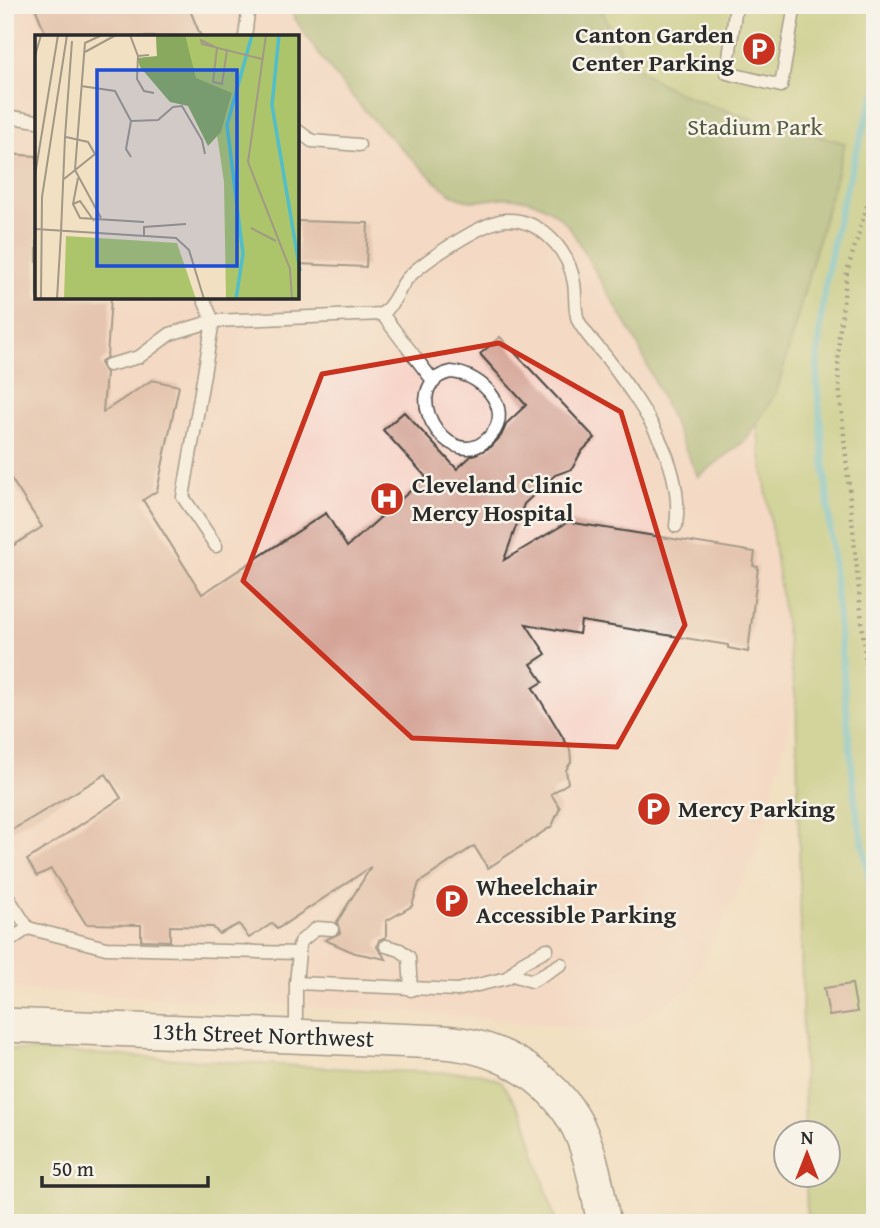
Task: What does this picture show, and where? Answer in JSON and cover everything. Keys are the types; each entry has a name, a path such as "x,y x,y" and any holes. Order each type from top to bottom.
{"main road":[{"name":"13th Street Northwest","path":"5,1025 296,1035 457,1043 482,1048 517,1063 547,1086 578,1126 589,1153 604,1223"}],"lane":[{"path":"245,35 249,5"},
{"path":"736,5 727,73 781,86 795,5"},
{"path":"5,116 35,121"},
{"path":"299,132 312,141 359,145"},
{"path":"109,365 139,357 170,334 213,321 382,314 391,307 412,274 475,231 507,220 527,223 544,232 560,249 572,271 577,319 624,381 660,438 678,495 676,526"},
{"path":"203,299 213,321 183,497 216,546"},
{"path":"382,314 434,382"},
{"path":"458,372 470,375 487,388 496,400 499,415 495,429 485,441 464,447 439,433 430,422 426,408 427,393 434,382 444,373 458,372"},
{"path":"5,893 28,928 106,948 298,953"},
{"path":"296,1035 296,983 300,942 312,931 322,927 332,929"},
{"path":"5,944 28,928"},
{"path":"386,946 404,951 409,957 411,990"},
{"path":"513,975 522,963 547,949"},
{"path":"296,983 457,990 513,975 532,981 561,964"}],"path":[{"path":"875,178 847,272 839,336 838,374 875,757"}],"highlighted area":[{"path":"499,343 621,412 685,625 617,747 412,738 243,581 322,374"}],"shaded area":[{"name":"Cleveland Clinic Mercy Hospital","path":"5,5 468,5 736,278 796,700 756,856 690,987 621,1032 425,1013 5,989"}],"green space":[{"path":"287,5 600,5 620,49 637,68 662,84 723,110 845,143 777,391 746,440 698,477 635,339 570,228 554,213 536,203 516,198 466,200 442,187 383,130 348,91 315,49"},
{"name":"Stadium Park","path":"468,5 875,5 875,1223 807,1223 806,1190 842,1190 842,1120 805,1120 796,700 736,278"},
{"path":"5,1049 387,1071 480,1073 501,1081 525,1118 556,1223 5,1223"}],"building":[{"path":"34,5 188,5 200,35 46,35"},
{"name":"Cleveland Clinic Mercy Hospital","path":"5,154 35,156 35,299 111,299 107,357 100,363 106,373 103,412 152,380 179,386 157,491 143,500 202,594 326,513 347,547 426,477 383,430 404,412 457,469 471,456 491,447 501,436 507,423 526,405 480,354 500,337 595,438 581,452 572,469 555,475 524,504 504,560 568,522 755,552 753,566 758,567 748,652 728,648 728,645 581,621 579,634 526,624 546,654 531,664 543,682 533,688 570,749 571,762 566,770 568,783 551,794 560,808 552,826 488,868 474,846 419,883 412,906 386,921 386,937 379,940 377,947 386,959 355,953 325,940 340,933 337,922 371,867 277,929 273,923 249,938 239,924 219,934 213,927 170,926 170,941 141,940 141,925 86,924 51,869 37,876 27,860 121,798 106,774 5,834 5,551 42,527 5,469"},
{"path":"299,221 368,223 366,267 299,264"},
{"path":"852,984 857,1012 829,1016 824,988"}],"waterway":[{"path":"875,94 834,236 822,310 817,384 855,801 875,909"}],"place":[{"name":"Canton Garden Center Parking","path":"759,49"},
{"name":"Cleveland Clinic Mercy Hospital","path":"387,499"},
{"name":"Mercy Parking","path":"654,809"},
{"name":"Wheelchair Accessible Parking","path":"452,901"}]}
